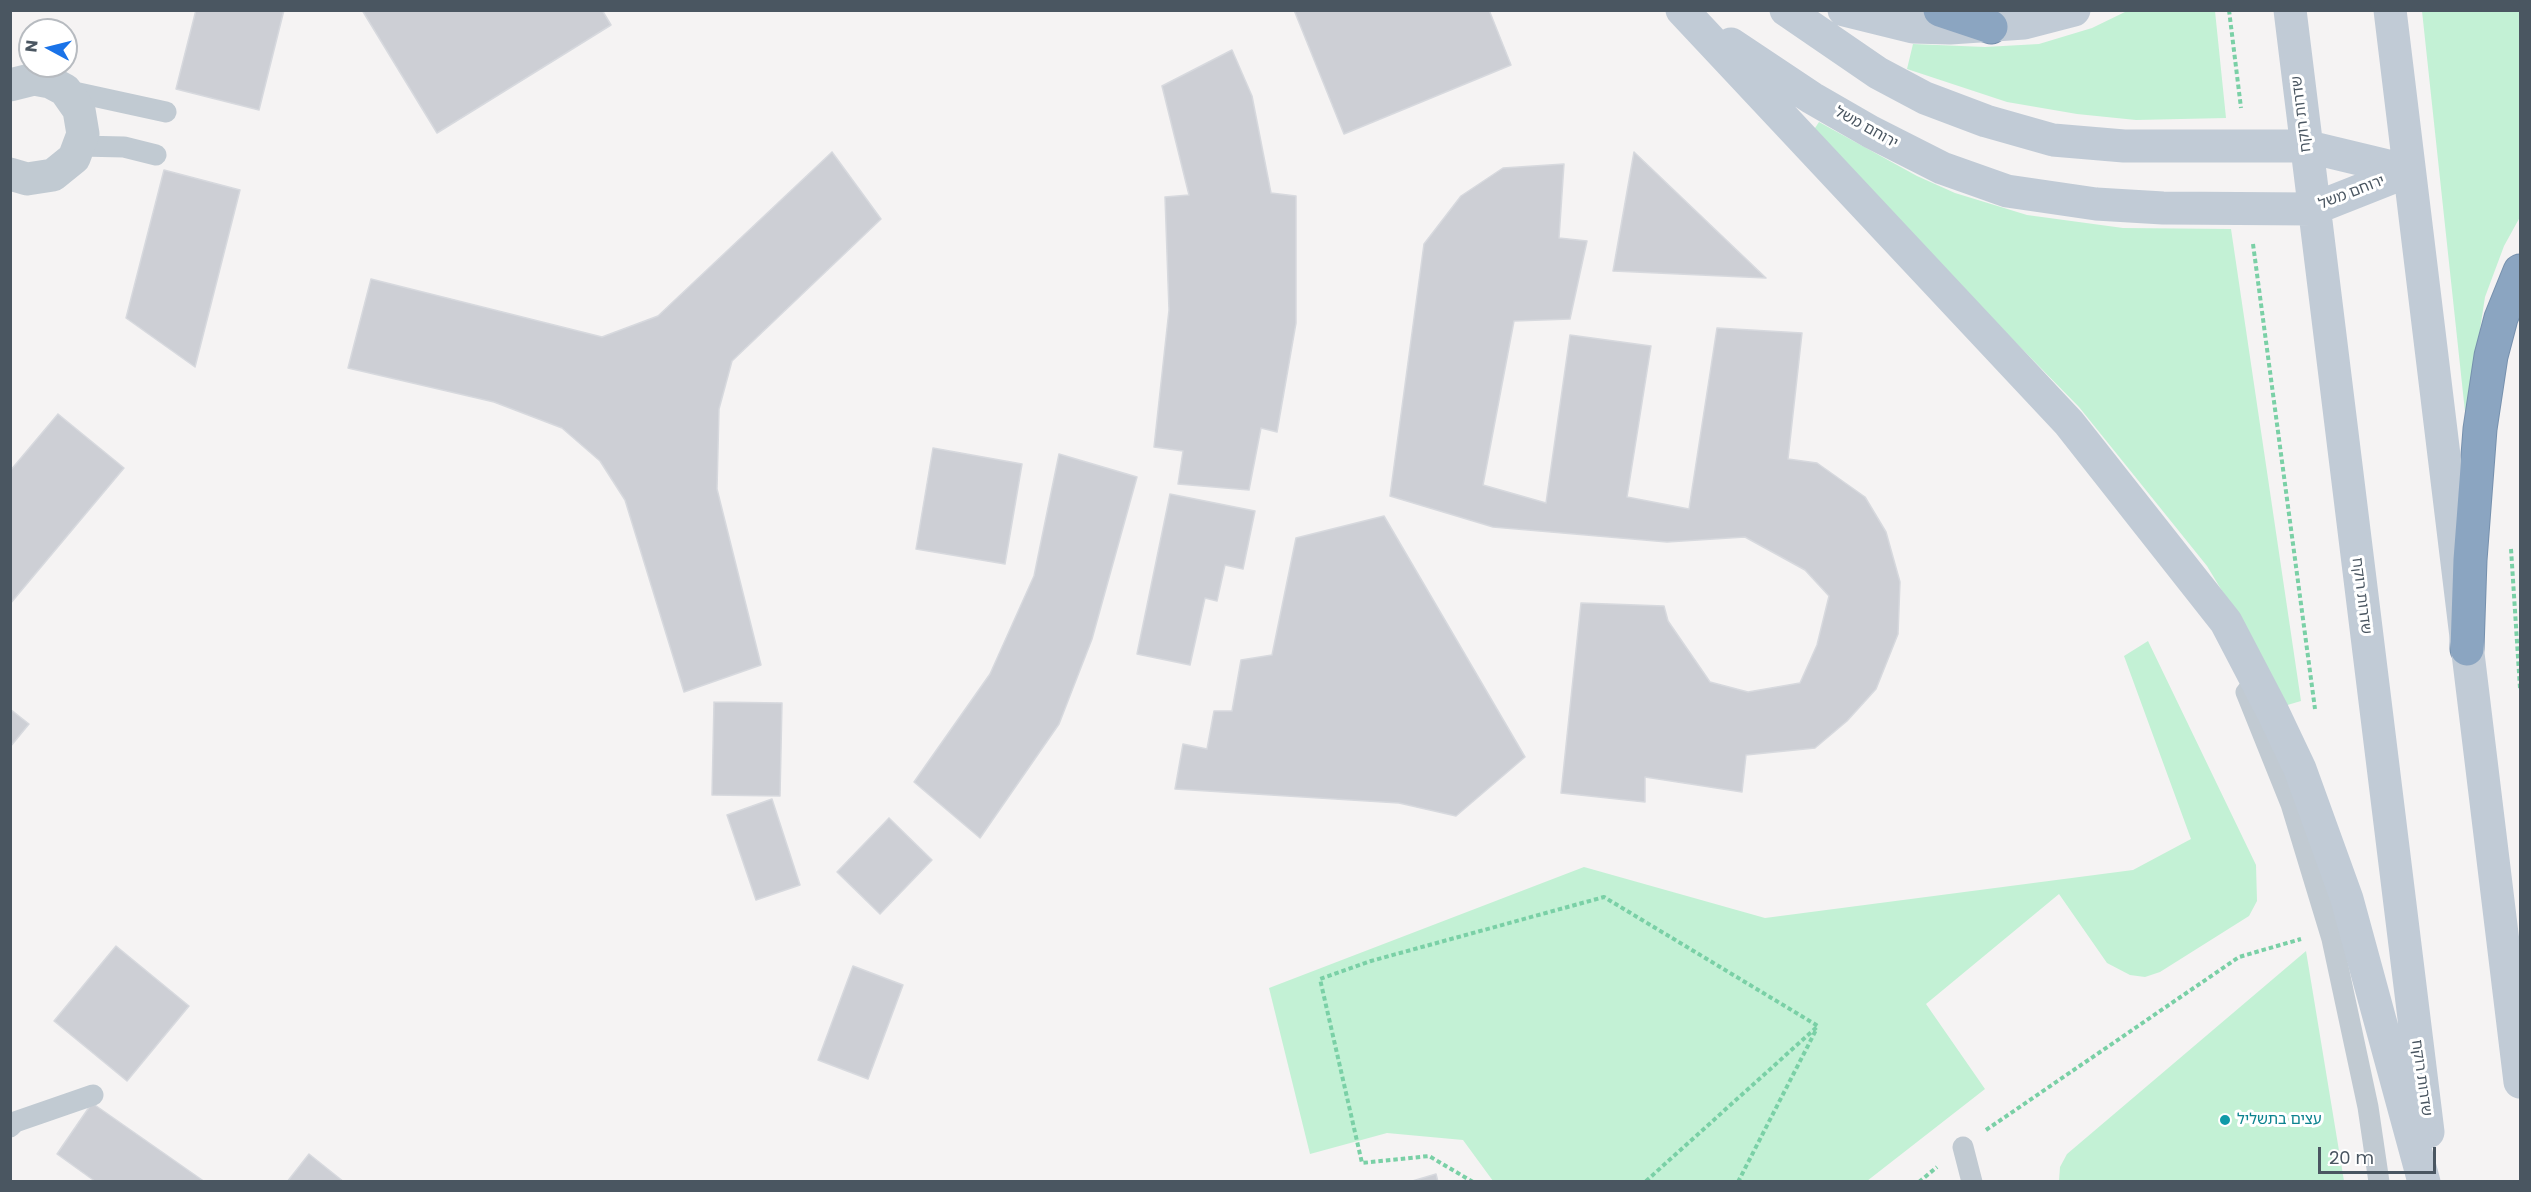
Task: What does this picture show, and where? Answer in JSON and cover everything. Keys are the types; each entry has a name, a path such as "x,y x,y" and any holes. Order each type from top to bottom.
{"highway":[{"path":"1940,10 1991,27"},
{"path":"2467,649 2470,560 2480,429 2501,318 2520,271"}],"main road":[{"name":"ירוחם משל","path":"1684,10 1742,53 1812,98 1881,137 1942,168 2007,191 2096,204 2248,210 2313,208 2409,171"},
{"path":"1684,10 2069,423 2226,622 2269,702 2300,769 2347,899 2424,1182"},
{"name":"ירוחם משל","path":"1786,10 1878,73 1925,98 1986,122 2053,140 2124,146 2244,148 2305,146 2409,171"},
{"path":"1844,10 1913,27 1991,27 2024,23 2074,10"},
{"name":"שדרות רוקח","path":"2290,10 2305,146 2435,1182"},
{"path":"2390,10 2520,1082"}],"street":[{"path":"10,85 34,79 50,82 65,90 79,110 82,128 80,146 74,158 53,175 27,179 10,174"}],"lane":[{"path":"65,90 166,112"},
{"path":"80,146 124,147 156,155"},
{"path":"2125,492 2191,591 2230,659 2256,714 2291,804 2332,939 2368,1107 2379,1182"},
{"path":"10,1127 15,1122 93,1095"},
{"path":"1963,1147 1972,1182"}],"path":[{"path":"2229,10 2244,148"},
{"path":"2248,210 2317,719"},
{"path":"2520,672 2519,667 2520,688"},
{"path":"1473,1182 1429,1156 1362,1163 1320,979 1371,961 1604,897 1818,1026"},
{"path":"1988,1128 2239,957 2303,939"},
{"path":"1646,1182 1818,1026"},
{"path":"1738,1182 1818,1026"}],"green space":[{"path":"2127,11 2215,11 2226,118 2136,120 2077,114 2007,102 1907,69 1913,44 1985,47 2039,44 2092,28"},
{"path":"2422,11 2520,11 2520,217 2504,246 2485,297 2466,421"},
{"path":"1819,122 1917,176 1955,193 2027,215 2123,228 2231,229 2301,701 2284,706 2259,652 2207,566 2079,407 1811,134"},
{"path":"2148,641 2256,865 2257,901 2249,916 2160,972 2145,977 2130,975 2107,963 2059,894 1926,1004 1985,1089 1867,1181 1493,1181 1463,1140 1387,1133 1310,1154 1269,988 1584,867 1765,918 2133,870 2191,839 2124,656"},
{"path":"2306,951 2344,1181 2059,1181 2060,1167 2067,1154"}],"building":[{"path":"196,10 284,10 259,110 176,89"},
{"path":"362,10 602,10 611,25 437,133"},
{"path":"1294,10 1489,10 1511,65 1344,134"},
{"path":"1232,50 1252,96 1271,193 1296,196 1296,323 1277,432 1261,428 1249,490 1178,484 1183,451 1154,447 1169,310 1165,197 1189,195 1162,86"},
{"path":"832,152 881,219 732,361 719,409 717,489 761,665 684,692 625,500 600,461 562,428 494,402 348,368 371,279 602,337 658,316"},
{"path":"1634,152 1766,278 1613,271"},
{"path":"1564,164 1559,238 1587,241 1570,319 1514,321 1483,485 1546,503 1570,335 1651,346 1627,497 1689,509 1717,328 1802,333 1788,459 1817,463 1865,497 1886,532 1900,582 1898,634 1876,689 1847,721 1815,748 1746,755 1742,792 1645,777 1645,802 1561,793 1581,603 1664,606 1668,621 1710,682 1748,692 1800,683 1817,645 1829,596 1805,570 1745,537 1667,542 1493,527 1390,496 1424,244 1461,196 1503,168"},
{"path":"164,170 240,190 195,367 126,318"},
{"path":"58,414 124,468 10,604 10,471"},
{"path":"933,448 1022,464 1005,564 916,549"},
{"path":"1059,454 1137,477 1092,639 1059,724 980,838 914,782 990,674 1034,576"},
{"path":"1170,494 1255,511 1243,569 1225,565 1217,601 1205,598 1190,665 1137,654"},
{"path":"1384,516 1525,757 1456,816 1399,803 1175,789 1183,744 1207,749 1214,711 1232,711 1241,660 1272,655 1296,538"},
{"path":"714,702 782,703 780,796 712,795"},
{"path":"10,709 29,724 10,747"},
{"path":"772,799 800,885 756,900 727,815"},
{"path":"889,818 932,860 880,914 837,872"},
{"path":"116,946 189,1006 127,1081 54,1021"},
{"path":"853,966 903,985 868,1079 818,1060"},
{"path":"92,1103 205,1182 96,1182 57,1154"},
{"path":"309,1154 344,1182 287,1182"},
{"path":"1436,1174 1438,1182 1409,1182"}],"place":[{"name":"עצים בתשליל","path":"2225,1120"}]}
